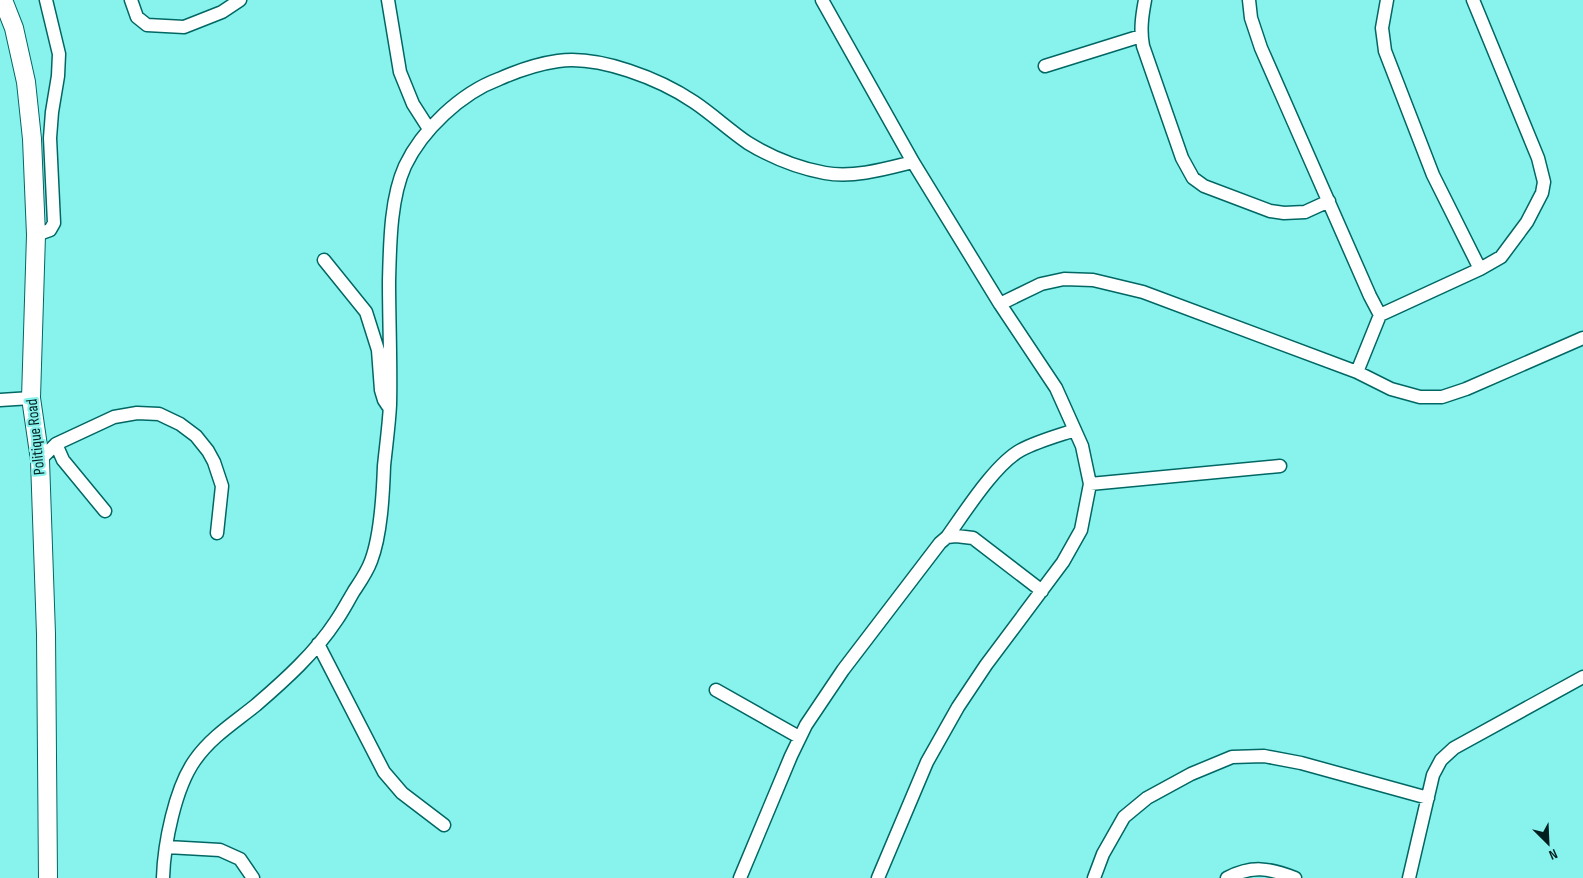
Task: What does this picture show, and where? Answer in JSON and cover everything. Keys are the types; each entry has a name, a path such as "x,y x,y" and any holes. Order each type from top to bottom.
{"street":[{"name":"Politique Road","path":"3,0 14,28 26,82 32,139 36,236 31,398 40,460 46,634 48,878"},
{"path":"36,236 50,230 54,224 50,138 58,76 58,54 46,0"},
{"path":"131,0 137,17 147,25 184,26 222,12 240,0"},
{"path":"388,0 400,72 413,104 429,129"},
{"path":"822,0 913,162 1000,304 1056,388 1086,460 1090,484 1081,530 1064,562 986,665 958,707 927,762 878,878"},
{"path":"1145,0 1141,20 1141,36 1147,60 1182,158 1193,178 1210,189 1270,211 1284,213 1305,212 1329,201"},
{"path":"1249,0 1251,18 1261,48 1380,315"},
{"path":"1388,0 1382,28 1385,52 1433,175 1480,269"},
{"path":"1357,372 1380,315 1480,269 1501,257 1527,222 1542,193 1544,182 1538,158 1473,0"},
{"path":"1045,66 1141,36"},
{"path":"163,878 174,807 181,787 194,761 214,738 297,668 335,623 370,562 376,540 381,505 390,408 390,248 395,207 405,166 429,129 459,103 484,85 532,67 559,60 578,61 618,68 641,75 671,89 690,99 749,143 797,166 828,174 858,173 881,170 913,162"},
{"path":"324,260 366,312 378,350 381,390 384,400 390,408"},
{"path":"1000,304 1041,284 1064,279 1093,280 1143,292 1357,372 1391,389 1420,397 1442,397 1466,389 1583,338"},
{"path":"0,400 31,398"},
{"path":"40,460 56,444 114,417 137,413 159,414 180,424 196,436 208,451 219,474 222,486 217,533"},
{"path":"740,878 799,737 843,670 940,542 948,537 977,495 1010,458 1020,450 1033,444 1075,430"},
{"path":"56,444 63,460 105,511"},
{"path":"1090,484 1280,466"},
{"path":"948,537 965,536 973,538 1042,591"},
{"path":"318,644 384,772 402,793 444,825"},
{"path":"1409,878 1433,775 1441,760 1454,748 1583,677"},
{"path":"716,690 799,737"},
{"path":"1094,878 1103,854 1124,818 1147,798 1190,774 1232,757 1264,756 1301,763 1428,798"},
{"path":"167,847 214,849 226,852 240,859 253,878"},
{"path":"1226,878 1248,869 1276,871 1294,878"}]}
